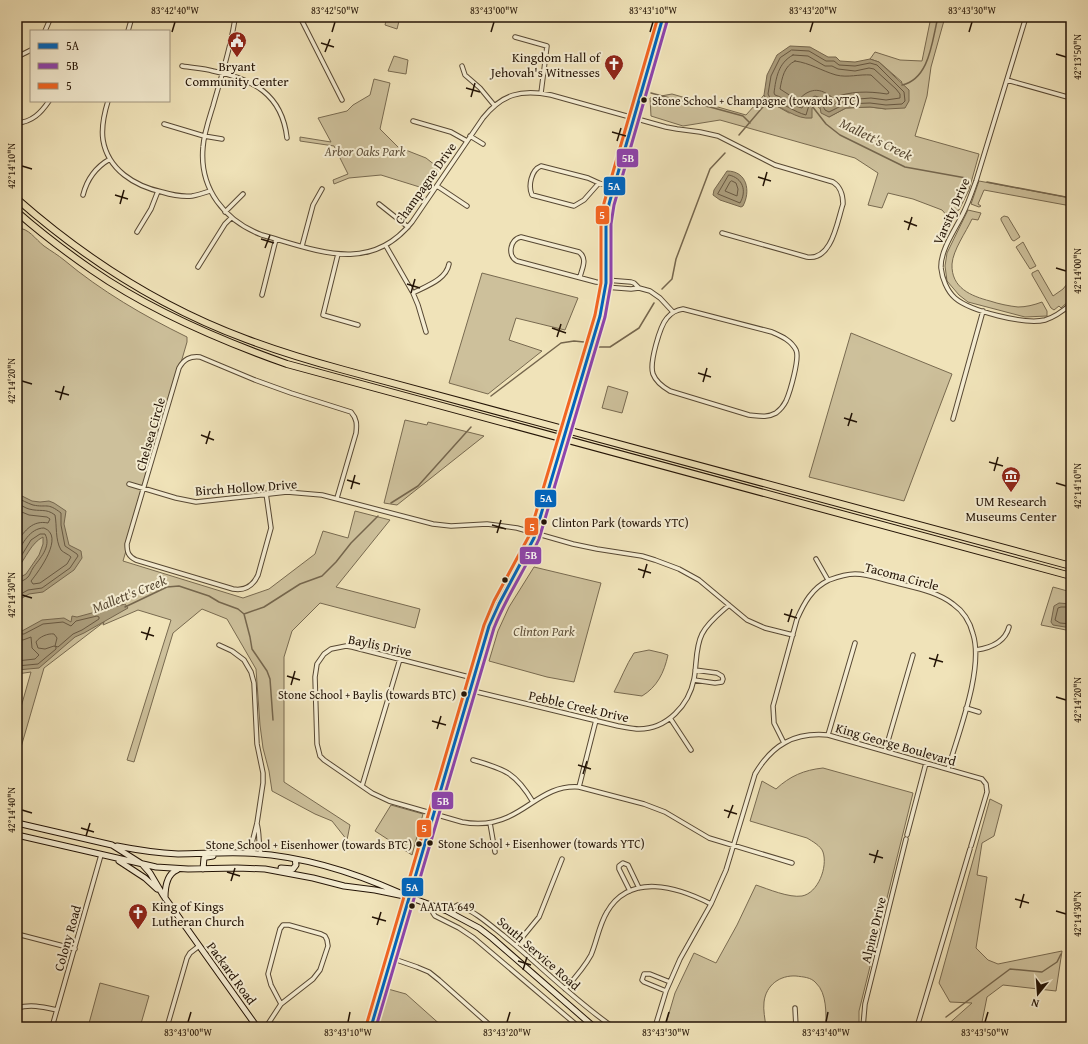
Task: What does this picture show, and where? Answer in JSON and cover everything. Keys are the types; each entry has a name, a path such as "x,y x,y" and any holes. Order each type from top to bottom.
{"highway":[{"path":"17,198 68,241 116,274 181,310 209,323 293,355 1071,566"},
{"path":"17,212 55,244 93,271 138,298 212,335 286,364 1071,576"}],"main road":[{"path":"371,1027 469,690 494,613 523,563 535,533 600,316 606,283 606,224 610,204 663,17"},
{"name":"Packard Road","path":"17,823 112,845 142,864 150,873 164,897 257,1027"},
{"path":"17,826 29,829 42,829"},
{"path":"17,835 168,869 265,869 313,878 344,886 375,890 409,897"},
{"path":"112,845 177,854 261,854 295,859 332,867 360,876 409,897 436,906 479,928 594,1027"},
{"path":"204,869 203,861 206,857 220,856 227,853"},
{"path":"113,857 145,878 164,897 170,876 174,872 182,869"},
{"path":"265,869 274,867 293,869 296,865 295,859"}],"street":[{"path":"45,30 51,17"},
{"path":"128,30 132,17"},
{"path":"234,17 266,17"},
{"name":"Champagne Drive","path":"234,17 231,43 204,136 202,152 203,164 210,191 219,205 231,218 252,231 302,246 338,254 363,253 386,246 400,236 408,227 482,118 500,100 526,92 541,93 677,129 718,136 775,165 833,182 838,185 841,190 843,204 832,240 824,252 817,257 807,257 722,233"},
{"path":"300,17 342,100"},
{"name":"Varsity Drive","path":"1026,17 969,200 946,247 942,259 942,276 947,288 955,298 967,305 983,311 1015,320 1045,320 1055,316 1071,304"},
{"path":"515,37 547,46 541,93"},
{"path":"17,57 30,50"},
{"path":"182,66 222,73 251,82 269,95 280,111 284,120 287,138"},
{"path":"462,66 465,75 480,88 494,105"},
{"path":"1007,80 1071,98"},
{"path":"17,123 26,122 36,116 48,102"},
{"path":"108,102 104,116 102,134 106,151 114,165 131,180 158,191 180,196 192,196 210,191"},
{"path":"413,121 452,132 467,141"},
{"path":"164,124 204,136 222,139"},
{"name":"Champagne Drive","path":"470,136 483,144"},
{"path":"83,195 85,186 90,177 100,166 110,159"},
{"path":"599,184 584,200 574,206 532,195 530,190 535,171 541,166 588,178 599,184 614,188"},
{"path":"437,186 467,206"},
{"path":"302,246 313,205 322,189"},
{"path":"137,232 151,209 158,191"},
{"path":"225,212 243,194"},
{"path":"379,204 408,227"},
{"path":"198,267 225,224 231,218"},
{"path":"580,277 585,260 579,252 521,237 513,242 511,254 514,259 580,277 631,289 639,288 650,291 660,298 673,312"},
{"path":"262,295 276,239"},
{"path":"386,246 413,293 426,332"},
{"path":"338,254 323,315 358,325"},
{"path":"413,293 443,276 447,271 449,264"},
{"path":"606,283 631,282 639,288"},
{"path":"677,310 689,310 772,332 784,337 790,342 797,351 797,363 786,402 782,408 769,416 749,415 670,391 660,385 653,375 652,360 662,325 673,312 677,310"},
{"path":"953,419 983,311"},
{"name":"Chelsea Circle","path":"266,493 271,528 258,575 255,581 247,588 239,590 233,589 130,557 127,550 128,544 179,368 185,360 194,357 205,359 255,380 351,412 356,420 356,429 337,498"},
{"name":"Birch Hollow Drive","path":"129,484 176,498 196,502 266,493 297,492 322,495 433,524 451,526 487,524 502,525 523,529 573,544 642,556 667,564 700,580 740,615 752,622 793,635"},
{"path":"816,559 828,580"},
{"name":"Tacoma Circle","path":"784,743 774,723 773,706 800,612 809,596 828,580 845,575 856,574 871,576 934,593 945,598 961,610 968,620 974,635 976,650 974,676 948,769"},
{"name":"Pebble Creek Drive","path":"469,690 618,726 640,729 650,727 670,718 685,702 691,691 694,680 697,649 702,633 712,620 729,605"},
{"path":"976,650 985,649 1002,640 1008,633 1010,627"},
{"path":"828,735 855,643"},
{"path":"219,644 244,660 251,672 254,683 257,744 263,773 263,783 257,823 250,847 245,853"},
{"name":"Baylis Drive","path":"473,678 352,647 337,647 324,654 315,670 317,744 320,756 362,786 384,799 462,822 475,824 490,823 508,817 544,794 556,789 568,786 579,787 595,790 655,808 701,834 734,846 792,863"},
{"path":"885,751 913,655"},
{"path":"362,786 400,659"},
{"path":"694,680 715,683 722,682 723,679 722,676 717,673 695,670"},
{"path":"966,708 979,712"},
{"path":"670,718 691,750"},
{"path":"579,787 596,720"},
{"name":"King George Boulevard","path":"655,1027 666,991 680,959 711,904 726,870 755,774 763,761 772,751 784,743 800,737 811,735 828,735 982,779 986,784 986,796 917,1027"},
{"path":"473,760 501,769 510,774 519,781 533,802"},
{"name":"Alpine Drive","path":"863,1027 865,1004 916,795 926,763"},
{"path":"257,823 261,854"},
{"path":"490,823 495,852"},
{"name":"Colony Road","path":"52,1027 102,855"},
{"path":"516,946 539,917 562,859"},
{"path":"630,891 619,868 623,863 628,865 639,888"},
{"path":"565,990 590,956 607,912 619,896 639,888 661,887 680,890 695,895 711,904"},
{"path":"436,906 433,913 435,916 459,928 484,945 579,1027"},
{"name":"South Service Road","path":"449,912 455,906 462,907 487,922 565,990 594,1014 613,1027"},
{"path":"266,1027 281,1004 313,980 320,970 328,946 325,936 289,925 283,925 280,929 268,974 271,985 281,1004"},
{"path":"17,934 75,949"},
{"path":"167,1027 187,958 190,953 199,946"},
{"path":"391,958 417,966 429,972 492,1027"},
{"path":"666,991 646,984 642,980 642,977 644,974 650,974 670,982"},
{"path":"17,1008 38,1006 57,1010"},
{"path":"795,1008 796,1027"}],"green space":[{"path":"387,17 400,17 397,29 385,25"},
{"path":"931,17 945,17 931,67 927,96 915,136 979,154 969,190 959,210 948,217 942,210 913,199 888,193 882,208 868,205 878,173 855,158 720,120 683,126 651,116 650,98 672,94 746,115 764,95 769,104 775,105 789,113 812,108 816,105 829,117 846,108 870,107 886,109 902,82 879,62 870,59 875,52 900,60 922,61"},
{"path":"394,56 408,60 406,74 388,71"},
{"name":"Arbor Oaks Park","path":"374,79 390,83 380,129 398,147 426,158 440,169 426,189 381,175 349,178 334,184 333,180 348,174 334,146 300,141 300,137 331,142 318,118 347,111 353,105 370,95"},
{"path":"979,181 1071,198 1071,206 984,190 978,204 981,206 979,207 971,204"},
{"path":"968,210 981,213 978,220 972,219 957,247 953,259 953,272 959,285 969,293 1004,305 1021,307 1042,302 1047,311 1047,316 1025,317 968,302 959,295 947,281 945,266 947,253"},
{"path":"1004,216 1008,217 1020,237 1014,241 1001,220"},
{"path":"17,228 21,228 28,232 44,246 93,282 139,312 187,337 187,342 123,561 243,598 269,589 315,554 323,531 348,538 355,511 390,520 336,587 420,609 415,628 320,603 292,631 284,657 284,782 350,825 347,840 332,821 315,814 272,791 263,748 256,669 227,619 202,609 173,633 134,762 127,760 171,620 138,610 103,625 104,622 44,668 17,761 17,721 31,672 17,674"},
{"path":"1023,242 1036,266 1030,269 1016,247"},
{"path":"1038,270 1053,296 1063,289 1071,279 1071,299 1061,308 1059,306 1054,310 1051,308 1032,275 1032,273"},
{"path":"482,273 578,298 565,330 516,318 509,340 542,351 488,394 449,383"},
{"path":"851,333 952,374 904,501 809,477"},
{"path":"608,386 628,392 622,413 602,408"},
{"path":"405,420 427,425 428,422 484,436 397,505 384,503"},
{"name":"Clinton Park","path":"534,567 601,583 574,682 547,677 489,661 498,631 509,607"},
{"path":"1053,587 1071,592 1071,631 1041,625"},
{"path":"649,650 668,655 662,674 656,684 642,696 614,692 628,662 634,653"},
{"path":"823,768 913,793 859,1011 859,1027 826,1027 825,1004 820,987 814,981 807,978 790,976 779,979 775,982 765,996 764,1014 766,1027 665,1027 675,993 694,953 716,963 737,925 756,885 791,896 802,896 808,894 817,885 823,872 824,858 822,850 814,842 807,838 750,821 762,781 776,789 798,774"},
{"path":"990,799 1002,805 994,836 982,843 977,875 987,877 976,948 988,960 998,964 1062,951 1056,991 1003,985 987,997 981,1027 945,1027 972,1003 950,1002 939,983"},
{"path":"391,805 423,814 412,855 375,831"},
{"path":"100,983 149,996 140,1027 88,1027"},
{"path":"388,989 406,994 443,1027 378,1027"}],"water":[{"path":"790,46 810,47 828,57 836,57 840,61 855,62 870,59 879,62 909,90 909,101 905,108 846,108 829,117 821,113 820,107 816,105 812,108 812,118 800,117 780,107 769,104 764,95 767,75 777,55"},
{"path":"727,171 739,174 746,183 747,194 743,206 741,207 720,200 713,195 714,190"},
{"path":"18,494 32,501 49,501 66,511 64,524 69,545 81,551 82,558 74,570 43,592 29,594 17,601 17,579 26,574 39,555 43,544 43,537 35,543 17,569"},
{"path":"1059,603 1071,604 1071,628 1053,625 1051,622 1054,606"},
{"path":"125,604 128,608 75,637 39,668 17,670 17,630 22,631 42,620 64,618 71,622 72,616 77,617"}],"waterway":[{"path":"902,85 919,75 924,67 931,47 938,17"},
{"path":"651,93 743,116 750,123"},
{"name":"Mallett's Creek","path":"739,135 768,101"},
{"name":"Mallett's Creek","path":"812,106 826,124 840,135 905,167 966,178"},
{"name":"Mallett's Creek","path":"662,289 672,279 676,259 710,169 725,153"},
{"name":"Mallett's Creek","path":"987,182 1071,198"},
{"name":"Mallett's Creek","path":"599,347 610,347 639,328 654,303"},
{"name":"Mallett's Creek","path":"491,396 561,343 574,341 584,342"},
{"name":"Mallett's Creek","path":"391,503 418,486 471,427"},
{"name":"Mallett's Creek","path":"244,614 264,607 300,584 322,576 336,562 351,543 378,516"},
{"name":"Mallett's Creek","path":"125,607 167,587 179,586 209,596 219,602 238,609 244,614 252,649 267,671 270,679 273,720"},
{"path":"946,1017 1010,969 1042,972 1057,962 1061,954"}],"transit line":[{"name":"5","path":"366,1026 484,625 494,601 529,536 595,315 601,283 601,224 604,203 658,17"},
{"name":"5A","path":"371,1027 489,626 534,538 600,316 606,283 606,224 609,204 663,17"},
{"name":"5B","path":"376,1027 494,628 504,605 539,539 605,317 611,283 611,224 614,205 668,18"}],"place":[{"name":"Bryant Community Center","path":"237,58"},
{"name":"Kingdom Hall of Jehovah's Witnesses","path":"614,81"},
{"name":"Stone School + Champagne (towards YTC)","path":"644,100"},
{"name":"UM Research Museums Center","path":"1011,493"},
{"name":"Clinton Park (towards YTC)","path":"544,522"},
{"name":"Stone School + Baylis (towards BTC)","path":"464,694"},
{"name":"Stone School + Eisenhower (towards YTC)","path":"430,843"},
{"name":"Stone School + Eisenhower (towards BTC)","path":"419,844"},
{"name":"AAATA 649","path":"412,906"},
{"name":"King of Kings Lutheran Church","path":"138,930"}]}
